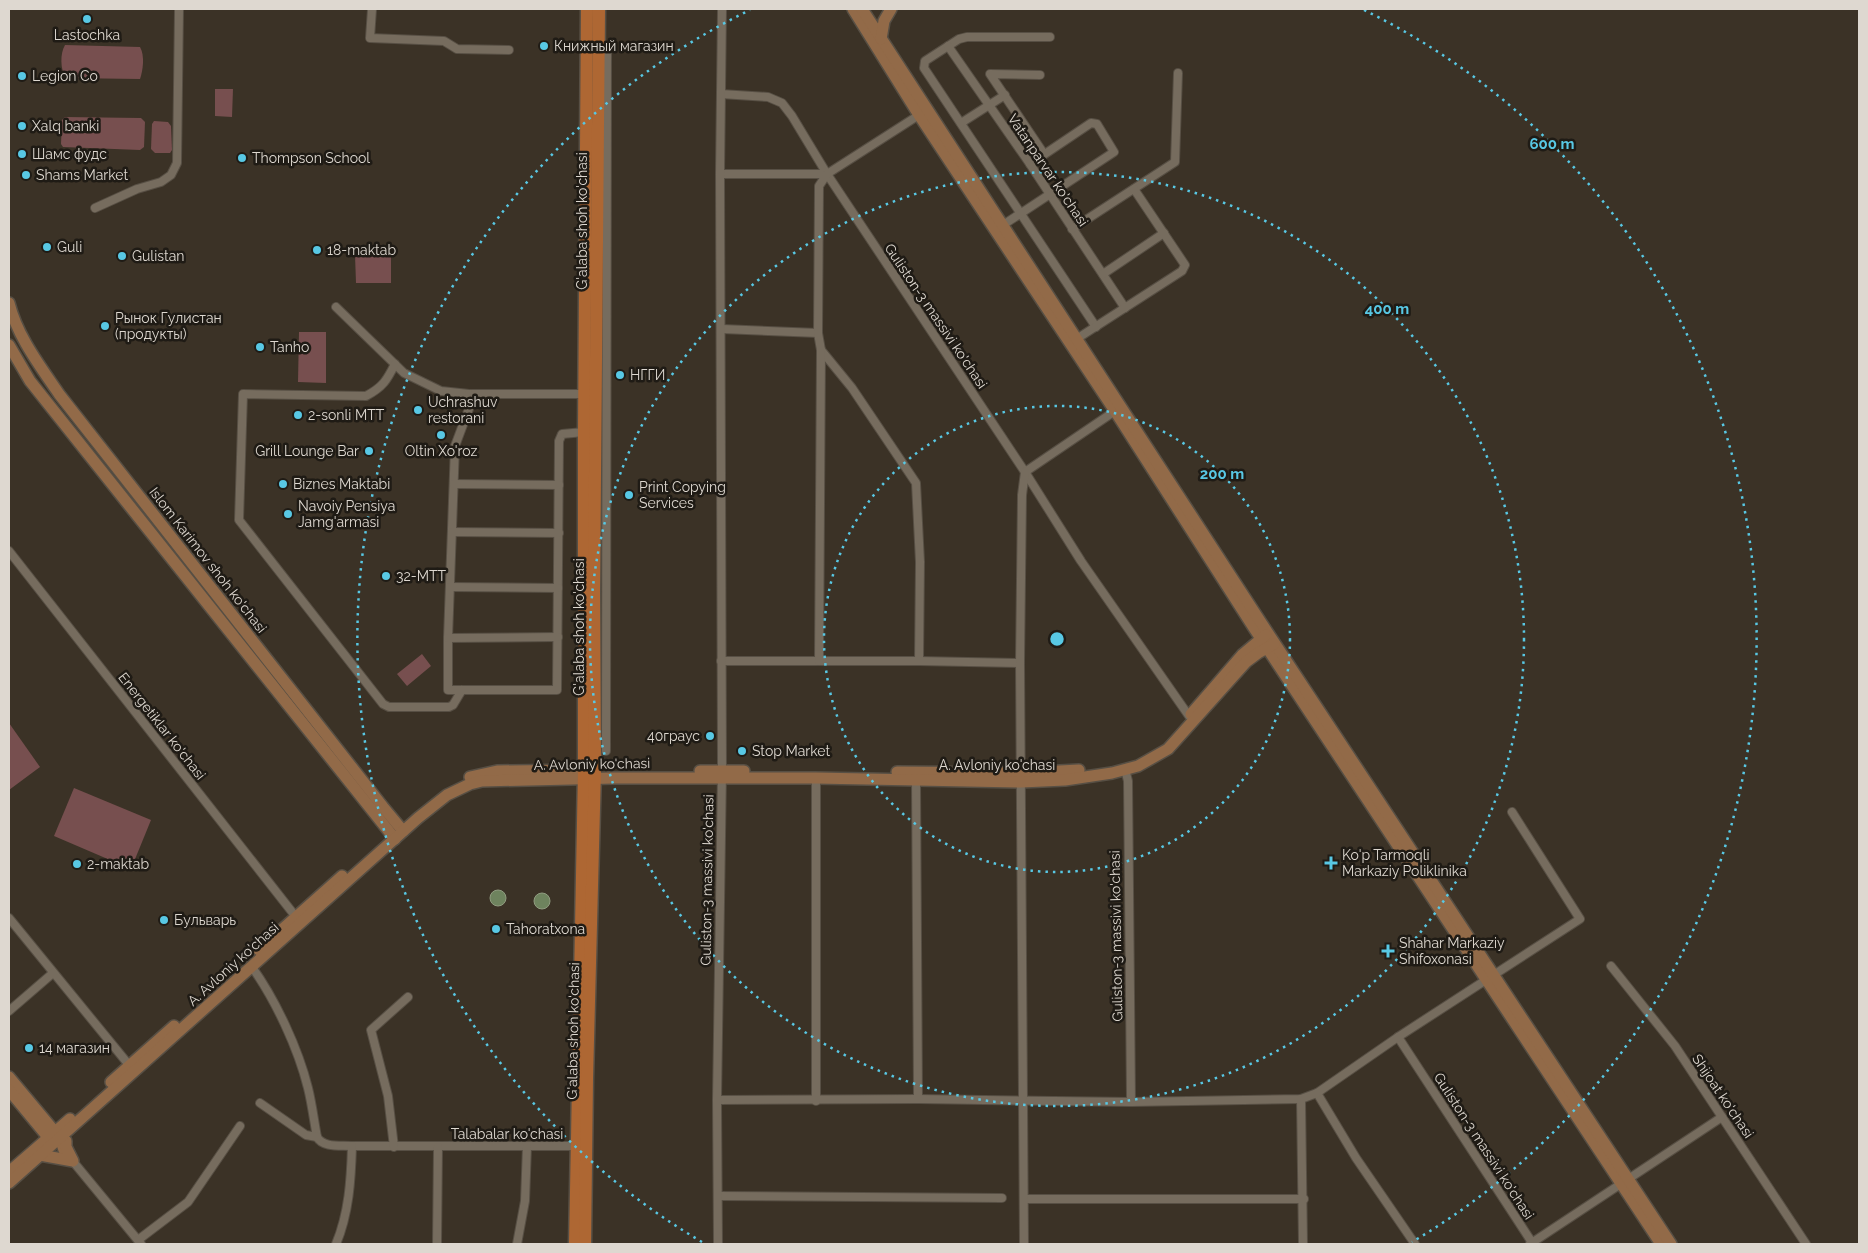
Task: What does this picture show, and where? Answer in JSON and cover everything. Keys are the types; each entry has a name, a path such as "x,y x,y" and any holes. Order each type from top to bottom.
{"main road":[{"name":"G'alaba shoh ko'chasi","path":"585,1244 589,774 584,432 586,9"},
{"name":"G'alaba shoh ko'chasi","path":"574,1244 589,774 600,706 594,592 601,380 599,9"}],"street":[{"path":"95,208 161,182 171,175 177,163 179,9"},
{"path":"372,9 370,38 444,41 457,49 509,50"},
{"name":"Guliston-3 massivi ko'chasi","path":"718,1244 722,9"},
{"path":"854,9 874,45 919,115 1078,338 1268,641"},
{"path":"862,9 1115,411 1625,1182 1671,1244"},
{"path":"880,38 884,21 891,9"},
{"path":"1050,37 967,37 959,39 925,61 924,68 1096,327"},
{"name":"Vatanparvar ko'chasi","path":"948,46 1030,164 1125,308"},
{"path":"1072,229 1175,162 1178,73"},
{"path":"1040,75 990,74 1044,154"},
{"name":"Guliston-3 massivi ko'chasi","path":"721,94 768,97 782,102 827,174 1025,472 1081,561 1189,716"},
{"path":"961,123 1005,95"},
{"path":"819,661 821,350 818,332 819,186 827,174 919,115"},
{"path":"999,225 1114,152 1097,124 1091,122 1030,164"},
{"path":"720,174 827,174"},
{"path":"1078,338 1182,271 1185,265 1134,189"},
{"path":"1102,274 1164,233"},
{"name":"Islom Karimov shoh ko'chasi","path":"9,303 14,331 59,394 397,832"},
{"path":"336,307 404,373 441,391 469,394 585,394"},
{"path":"722,329 818,332"},
{"name":"Islom Karimov shoh ko'chasi","path":"9,345 36,388 397,832"},
{"path":"821,350 852,388 916,483 920,562 919,661"},
{"path":"395,364 379,390 366,396 243,394 239,520 383,704 389,707 449,707 462,690"},
{"path":"469,394 470,406 455,446 448,690 557,690 560,441 562,434 584,432"},
{"path":"1024,1244 1020,663 1022,495 1025,472 1115,411"},
{"path":"454,484 559,485"},
{"path":"452,532 559,534"},
{"name":"Energetiklar ko'chasi","path":"9,550 296,917"},
{"path":"450,587 558,588"},
{"path":"448,638 558,637"},
{"name":"A. Avloniy ko'chasi","path":"721,775 916,780 1022,777 1110,765 1136,759 1154,751 1172,736 1218,681 1268,641"},
{"name":"A. Avloniy ko'chasi","path":"67,1126 252,967 441,790 455,783 476,775 497,771 589,774 1022,777 1065,780 1125,770 1138,766 1168,749 1233,676 1268,641"},
{"path":"721,661 1020,663"},
{"path":"600,706 606,751"},
{"name":"Guliston-3 massivi ko'chasi","path":"1125,770 1128,781 1131,1102"},
{"path":"816,778 816,1101"},
{"path":"916,780 918,1099"},
{"path":"718,1100 918,1099 1131,1102 1301,1099 1317,1093 1398,1037 1580,919 1512,812"},
{"name":"A. Avloniy ko'chasi","path":"9,1172 54,1138 130,1065 296,917 397,832"},
{"path":"9,918 12,925 130,1065"},
{"name":"Shijoat ko'chasi","path":"1611,966 1675,1046 1806,1244"},
{"path":"252,967 268,989 286,1026 308,1087 317,1137"},
{"path":"9,1011 53,974"},
{"path":"394,1147 388,1096 371,1030 408,997"},
{"name":"Guliston-3 massivi ko'chasi","path":"1398,1037 1532,1244 1722,1117"},
{"path":"9,1078 41,1123 37,1152 73,1162"},
{"path":"9,1090 54,1138 139,1242 188,1202 240,1126"},
{"path":"1317,1093 1356,1158 1415,1244"},
{"path":"1301,1099 1304,1244"},
{"name":"Talabalar ko'chasi","path":"260,1102 306,1135 317,1137 320,1142 326,1144 394,1147 576,1146"},
{"path":"41,1123 55,1123 67,1126 66,1147 73,1162"},
{"path":"336,1244 348,1203 352,1146"},
{"path":"518,1244 526,1201 527,1146"},
{"name":"Talabalar ko'chasi","path":"437,1244 438,1147"},
{"name":"A. Avloniy ko'chasi","path":"9,1183 37,1152"},
{"path":"1625,1182 1661,1244"},
{"path":"718,1196 1002,1198"},
{"path":"1024,1199 1304,1199"}],"shaded area":[{"path":"65,45 140,47 143,63 140,79 66,78 61,62"},
{"path":"215,89 233,89 232,117 215,116"},
{"path":"65,117 141,118 145,122 144,147 140,150 63,147 61,144 62,120"},
{"path":"154,121 168,122 171,126 172,150 170,153 155,153 151,149 152,124"},
{"path":"391,254 391,283 356,283 355,255"},
{"path":"299,332 326,332 326,383 298,382"},
{"path":"422,654 431,666 407,686 397,674"},
{"path":"9,723 40,767 9,790"},
{"path":"74,788 151,820 131,869 54,836"},
{"path":"498,890 506,898 498,906 490,898"},
{"path":"542,893 550,901 542,909 534,901"}],"place":[{"name":"Lastochka","path":"87,19"},
{"name":"Книжный магазин","path":"544,46"},
{"name":"Legion Co","path":"22,76"},
{"name":"Xalq banki","path":"22,126"},
{"name":"Шамс фудс","path":"22,154"},
{"name":"Thompson School","path":"242,158"},
{"name":"Shams Market","path":"26,175"},
{"name":"Guli","path":"47,247"},
{"name":"18-maktab","path":"317,250"},
{"name":"Gulistan","path":"122,256"},
{"name":"Рынок Гулистан (продукты)","path":"105,326"},
{"name":"Tanho","path":"260,347"},
{"name":"НГГИ","path":"620,375"},
{"name":"Uchrashuv restorani","path":"418,410"},
{"name":"2-sonli MTT","path":"298,415"},
{"name":"Oltin Xo'roz","path":"441,435"},
{"name":"Grill Lounge Bar","path":"369,451"},
{"name":"Biznes Maktabi","path":"283,484"},
{"name":"Print Copying Services","path":"629,495"},
{"name":"Navoiy Pensiya Jamg'armasi","path":"288,514"},
{"name":"32-MTT","path":"386,576"},
{"name":"40граус","path":"710,736"},
{"name":"Stop Market","path":"742,751"},
{"name":"Ko'p Tarmoqli Markaziy Poliklinika","path":"1331,863"},
{"name":"2-maktab","path":"77,864"},
{"name":"Бульварь","path":"164,920"},
{"name":"Tahoratxona","path":"496,929"},
{"name":"Shahar Markaziy Shifoxonasi","path":"1388,951"},
{"name":"14 магазин","path":"29,1048"}]}
